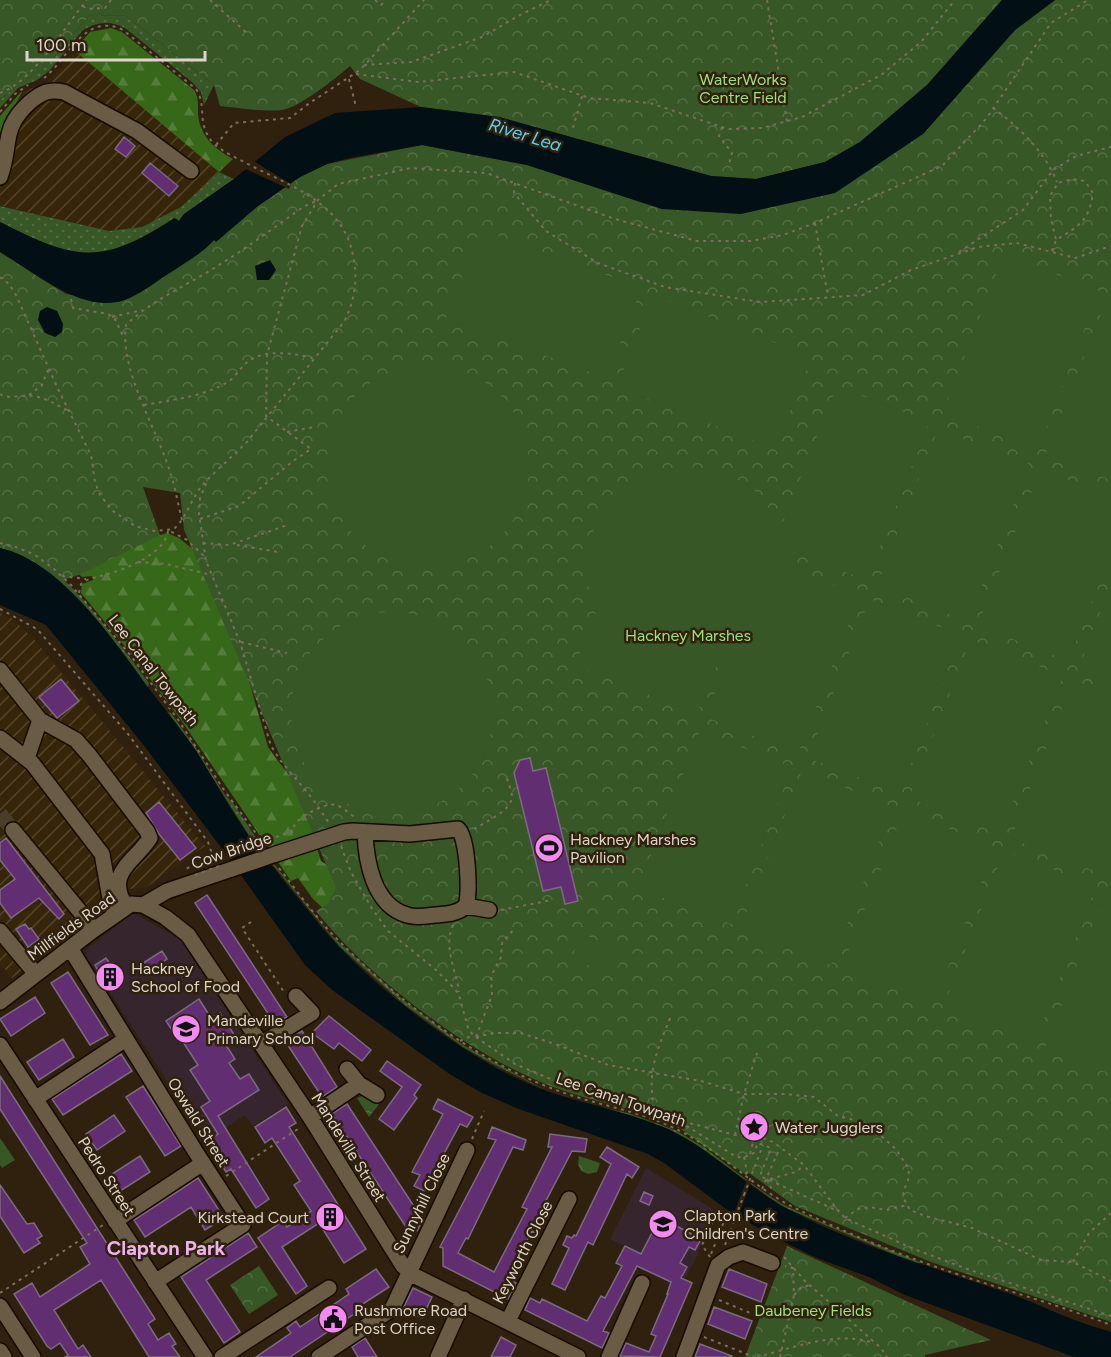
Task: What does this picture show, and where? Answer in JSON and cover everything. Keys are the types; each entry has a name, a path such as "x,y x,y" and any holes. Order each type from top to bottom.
{"street":[{"path":"0,177 13,118 41,93 52,90 64,92 137,131 191,171"},
{"path":"0,670 40,720 76,740 147,831 150,838 128,862 122,872 118,888 130,907"},
{"path":"27,758 40,720"},
{"path":"0,738 27,758 102,854 110,902 130,907"},
{"name":"Cow Bridge","path":"130,907 232,869 294,841 336,833 394,834 453,828 462,832 465,847 468,890 463,909"},
{"path":"13,830 87,920 92,931"},
{"path":"365,832 369,871 378,889 392,907 405,915 416,917 463,909 489,910"},
{"path":"102,854 128,862"},
{"name":"Millfields Road","path":"0,1002 92,931 130,907"},
{"name":"Mandeville Street","path":"130,907 165,917 188,935 311,1119 395,1256 409,1271 578,1357"},
{"path":"0,931 36,974"},
{"name":"Oswald Street","path":"70,948 243,1225 155,1282"},
{"path":"261,1044 312,1013 296,996"},
{"path":"35,1099 126,1039"},
{"name":"Pedro Street","path":"0,1045 205,1357"},
{"path":"347,1069 359,1084 377,1095"},
{"path":"311,1119 359,1084"},
{"name":"Sunnyhill Close","path":"319,1357 392,1309 467,1150"},
{"path":"114,1220 203,1163"},
{"name":"Keyworth Close","path":"508,1322 569,1198"},
{"path":"684,1357 719,1255 743,1251 772,1263"},
{"path":"609,1357 642,1283"},
{"path":"222,1357 329,1288"},
{"path":"438,1357 464,1299"},
{"path":"1,1311 33,1357"},
{"path":"0,1351 4,1357"}],"path":[{"path":"0,93 34,68 87,0"},
{"path":"82,6 87,9 105,8 111,0"},
{"path":"210,0 248,34"},
{"path":"375,0 381,5 386,0"},
{"path":"216,145 234,123 290,118 349,79 423,0"},
{"path":"364,65 411,62 497,30 518,16 551,0"},
{"path":"768,0 787,122"},
{"path":"356,74 418,82 514,72 589,98 650,103 728,129 762,128 787,122 813,111 881,75 921,42 955,0"},
{"path":"182,520 171,475 132,375 125,348 126,325 144,309 228,259 303,207 318,200 338,184 411,168 486,173 615,219 697,241 751,241 783,235 942,166 986,119 1051,23 1088,0"},
{"path":"0,277 16,294 91,455 95,483 100,495 113,511 135,526 159,531 174,529 207,479 236,454 267,418 344,322 356,286 354,262 348,239 339,222 318,200 236,158 216,145 203,125 201,99 196,88 118,27 104,25 89,30 42,80"},
{"path":"349,79 356,107"},
{"path":"0,112 25,86"},
{"path":"573,128 582,96"},
{"path":"993,108 1015,125 1053,170 1058,183"},
{"path":"722,127 719,136 732,153 728,167"},
{"path":"954,255 1023,210 1053,170 1076,156 1111,147"},
{"path":"1052,252 1056,240 1051,219 1050,196 1058,183 1072,179 1085,181 1093,193 1090,210 1080,225 1056,240"},
{"path":"515,183 514,193 546,231 598,263 665,287 760,302 862,295 911,270 978,247 1017,243 1075,258 1111,246"},
{"path":"200,520 239,506 311,449 266,416 267,355 302,226 318,200"},
{"path":"815,223 828,297"},
{"path":"71,299 72,308 108,314 115,319 124,338"},
{"path":"112,317 144,309"},
{"path":"31,330 38,326"},
{"path":"144,405 205,392 227,382 246,363 257,356 314,358"},
{"path":"29,395 42,385 49,368"},
{"path":"0,394 3,399 29,395 49,400 69,411"},
{"path":"287,432 314,427"},
{"path":"207,479 200,498 200,520 205,558 240,642 271,746 320,808 336,833"},
{"path":"234,544 288,525"},
{"path":"168,530 187,540 205,558"},
{"path":"62,576 87,579 109,574 138,562 153,553 164,542 168,530"},
{"name":"Lee Canal Towpath","path":"0,543 35,555 62,576 79,594 131,656 179,721 224,790 324,924 343,945 402,997 460,1041 509,1069 557,1091 667,1124 695,1139 762,1189 804,1213 943,1269 1111,1325"},
{"path":"203,543 234,544 278,552"},
{"path":"138,562 166,564 212,576"},
{"path":"79,594 81,584 87,579"},
{"path":"0,609 37,629 120,726 208,842 211,851 209,855 194,866"},
{"path":"240,642 287,653"},
{"path":"474,829 510,804 512,798 507,778"},
{"path":"294,841 294,825 320,808"},
{"path":"268,851 294,829"},
{"path":"489,910 504,910 552,900"},
{"path":"463,909 449,935 448,947 468,1028 474,1036 515,1064 560,1083 649,1108 678,1120 735,1135 755,1135 780,1147 804,1165 845,1218 914,1249 970,1270 1111,1316"},
{"path":"251,922 242,928 290,1000 296,996"},
{"path":"474,1036 492,995 491,976 501,957 502,943 514,929"},
{"path":"388,931 447,980 459,995"},
{"path":"654,1110 650,1089 655,1056 670,1016"},
{"path":"460,1041 494,1033 521,1033 608,1065 701,1081 744,1094 814,1097 838,1116 866,1123 896,1149 908,1165 908,1180 903,1192 910,1210 972,1228 1041,1260 1073,1262 1111,1281"},
{"path":"735,1135 756,1053"},
{"path":"644,1116 649,1108"},
{"path":"467,1150 484,1111"},
{"path":"216,1182 311,1119"},
{"path":"678,1120 735,1156 744,1157 754,1153 758,1143 771,1148 760,1176 840,1212"},
{"path":"750,1154 755,1135"},
{"path":"719,1255 763,1145"},
{"path":"762,1189 780,1147"},
{"path":"744,1157 747,1172 745,1176"},
{"path":"768,1179 777,1179 796,1172 804,1165"},
{"path":"768,1179 772,1190"},
{"path":"845,1218 858,1209 870,1207 886,1210 907,1205"},
{"path":"1073,1262 1089,1233 1111,1214"},
{"path":"715,1217 725,1219 719,1255 704,1251 702,1245 715,1217"},
{"path":"0,1293 114,1220"},
{"path":"772,1263 779,1254 785,1257 811,1286 877,1344 887,1357"},
{"path":"780,1357 794,1295 794,1268"},
{"path":"794,1295 802,1287 811,1286"},
{"path":"721,1301 755,1315"},
{"path":"707,1338 755,1357 812,1343 847,1339 877,1344"}],"shaded area":[{"path":"74,50 219,172 181,207 142,227 109,231 0,205 0,135 22,92 48,82"},
{"path":"0,613 10,617 33,638 205,846 145,888 124,889 12,978 0,963"},
{"name":"Mandeville Primary School","path":"131,914 135,914 180,939 288,1104 253,1126 245,1115 206,1141 85,954 86,950"},
{"name":"Clapton Park Children's Centre","path":"646,1168 713,1209 697,1256 686,1277 610,1239"}],"green space":[{"name":"WaterWorks Centre Field","path":"0,0 1002,0 927,85 860,142 825,162 756,179 711,176 499,117 421,107 360,79 350,66 317,92 289,108 267,110 220,106 214,85 126,16 90,15 48,64 0,99"},
{"name":"Hackney Marshes","path":"1055,0 1111,0 1111,1322 931,1262 795,1206 749,1173 746,1175 706,1144 677,1127 644,1114 559,1089 513,1069 451,1032 390,986 337,936 316,911 329,902 336,888 184,530 180,493 143,487 160,535 79,575 59,581 33,560 0,548 0,252 66,294 119,302 139,293 180,266 300,177 327,164 422,145 527,165 662,209 923,134 1015,30"},
{"path":"90,15 126,16 214,85 204,105 201,92 192,82 125,28 103,23 82,31 49,71 37,80 18,88 0,108 0,99 48,64"},
{"path":"111,28 122,32 194,90 199,122 205,136 220,151 233,159 219,172 74,50 90,32"},
{"path":"22,92 0,135 0,116"},
{"path":"219,172 234,179 184,214 179,221 174,218 149,234 107,251 88,253 69,251 49,245 0,222 0,206 109,231 142,227 181,207"},
{"path":"480,229 641,288 607,378 446,319"},
{"path":"1004,254 1099,291 1038,449 943,413"},
{"path":"653,295 811,357 775,449 617,387"},
{"path":"1108,297 1111,298 1111,480 1045,455"},
{"path":"428,365 448,367 476,377 506,402 521,427 527,446 529,466 527,486 517,514 492,544 467,559 448,565 428,567 408,565 380,555 350,530 335,505 329,486 327,466 329,446 339,418 364,388 389,373 408,367"},
{"path":"837,386 929,422 867,580 787,550 789,567 860,595 798,753 706,717 728,660 717,664 697,714 575,665 596,614 587,575 590,540 604,511 619,493 638,479 660,471 682,467 706,469 729,476 751,488 781,527"},
{"path":"938,429 1029,464 968,621 877,586"},
{"path":"1041,469 1111,497 1111,554 1068,661 978,625"},
{"path":"0,501 160,535 167,533 179,538 194,550 238,643 268,747 311,801 315,842 321,861 752,1131 737,1169 686,1133 678,1112 464,1039 313,899 298,878 291,881 181,720 81,593 82,584 93,580 92,576 82,577"},
{"path":"0,545 35,557 65,581 111,633 149,683 148,687 102,626 64,585 22,556 0,548"},
{"path":"1111,585 1111,677 1080,665"},
{"path":"870,599 961,635 900,793 808,758"},
{"path":"392,612 412,614 440,624 470,649 485,674 491,693 493,713 491,733 481,761 456,791 431,806 412,812 392,814 372,812 344,802 314,777 299,752 293,733 291,713 293,693 303,665 328,635 353,620 372,614"},
{"path":"971,640 1063,676 1000,834 909,798"},
{"path":"1073,680 1111,695 1111,850 1102,874 1011,838"},
{"path":"167,712 171,713 194,745 225,795 233,803 265,851 263,853 248,834 196,751"},
{"path":"700,731 792,767 731,924 638,888"},
{"path":"802,771 893,807 831,965 740,929"},
{"path":"904,811 995,847 933,1005 841,969"},
{"path":"1004,851 1096,886 1034,1044 943,1008"},
{"path":"274,864 332,936 401,998 463,1045 547,1091 463,1047 405,1005 340,947"},
{"path":"1106,891 1111,893 1111,1074 1045,1048"},
{"path":"583,934 624,954 613,977 572,957"},
{"path":"371,1097 380,1103 369,1117 357,1098"},
{"path":"601,1107 628,1113 675,1130 704,1147 782,1204 920,1262 919,1265 783,1207 698,1146 669,1129"},
{"path":"0,1138 15,1160 2,1168 0,1165"},
{"path":"579,1156 600,1163 597,1172 588,1174 581,1171 578,1164"},
{"name":"Daubeney Fields","path":"787,1246 991,1340 925,1355 925,1357 745,1357"},
{"path":"259,1266 278,1295 249,1314 230,1285"}],"water":[{"name":"River Lea","path":"1002,0 1055,0 1015,30 923,134 835,193 741,214 662,209 527,165 422,145 349,158 327,164 300,177 258,206 191,260 130,298 117,302 102,303 71,295 0,252 0,222 49,245 69,251 88,253 107,251 127,244 175,218 179,221 184,214 234,179 285,137 335,113 421,107 499,117 711,176 756,179 825,162 860,142 927,85"},
{"path":"270,260 276,270 269,280 257,280 255,266"},
{"path":"47,307 57,311 63,324 62,332 55,337 45,333 38,320 40,311"},
{"path":"0,548 23,556 45,569 85,606 192,744 249,836 319,924 365,972 422,1020 453,1042 515,1078 544,1090 657,1124 672,1131 702,1149 758,1191 814,1222 922,1265 1005,1292 1111,1332 1111,1357 1074,1357 905,1295 869,1277 817,1258 774,1237 726,1209 664,1163 648,1154 516,1108 482,1093 451,1075 332,990 305,965 223,850 142,743 46,625 0,605"}],"pier":[{"path":"252,160 291,184 289,189 243,168"},
{"path":"747,1179 751,1182 737,1219 733,1216"}],"building":[{"path":"124,137 135,146 126,157 115,149"},
{"path":"150,163 178,186 169,196 142,173"},
{"path":"61,679 79,701 57,718 39,697"},
{"name":"Hackney Marshes Pavilion","path":"530,758 533,771 546,768 578,901 565,904 561,887 543,891 514,773 520,760"},
{"path":"159,802 196,848 180,860 146,813"},
{"path":"6,838 64,914 59,919 39,898 11,918 0,903 0,890 15,879 0,860 0,843"},
{"path":"207,895 287,1017 275,1024 195,903"},
{"path":"25,924 39,939 28,947 16,929"},
{"path":"162,951 167,959 146,973 140,965"},
{"path":"106,958 119,978 106,986 95,965"},
{"path":"68,972 108,1035 90,1045 51,983"},
{"path":"35,997 45,1013 11,1036 0,1019"},
{"path":"199,999 211,1018 220,1013 235,1036 224,1042 235,1059 229,1063 240,1079 249,1074 259,1090 218,1116 269,1199 256,1208 231,1169 226,1172 206,1142 218,1134 201,1107 210,1101 190,1070 198,1065 176,1031 174,1033 166,1021"},
{"path":"329,1016 371,1050 362,1061 339,1043 334,1049 312,1033"},
{"path":"302,1031 337,1087 322,1097 285,1041"},
{"path":"63,1039 74,1057 39,1080 27,1062"},
{"path":"121,1054 132,1071 63,1115 52,1099"},
{"path":"387,1061 421,1085 414,1095 417,1098 394,1130 379,1119 402,1087 380,1071"},
{"path":"0,1076 155,1319 148,1324 158,1340 169,1333 176,1344 172,1346 180,1357 149,1357 101,1280 54,1310 78,1349 83,1345 91,1357 65,1357 68,1355 60,1343 51,1349 47,1346 14,1294 32,1283 40,1297 90,1264 80,1247 87,1243 0,1109"},
{"path":"143,1086 181,1146 165,1156 126,1097"},
{"path":"438,1099 473,1117 467,1127 460,1124 424,1191 414,1186 420,1175 412,1172 443,1114 433,1109"},
{"path":"347,1104 423,1220 417,1231 408,1230 332,1114"},
{"path":"286,1107 296,1123 289,1127 366,1249 344,1263 319,1223 282,1247 307,1286 296,1294 258,1238 283,1221 287,1227 311,1211 294,1185 300,1181 272,1138 265,1143 255,1127"},
{"path":"114,1115 125,1131 97,1150 86,1134"},
{"path":"492,1127 526,1140 523,1150 513,1147 468,1239 466,1238 458,1253 494,1272 527,1209 522,1207 552,1147 548,1147 550,1134 587,1139 585,1152 572,1151 538,1216 538,1219 544,1223 538,1234 532,1231 508,1278 516,1283 508,1299 443,1266 443,1248 440,1247 496,1140 488,1138"},
{"path":"607,1147 639,1167 632,1178 627,1174 593,1245 588,1242 565,1290 552,1284 569,1248 563,1245 567,1236 572,1238 576,1236 611,1164 600,1157"},
{"path":"140,1156 150,1172 117,1193 106,1178"},
{"path":"198,1178 224,1218 205,1230 191,1207 145,1237 134,1220"},
{"path":"0,1185 27,1224 34,1223 42,1236 37,1239 40,1243 24,1253 0,1216"},
{"path":"644,1192 653,1196 649,1205 640,1201"},
{"path":"656,1215 701,1239 695,1250 689,1247 680,1263 687,1267 681,1278 692,1283 660,1357 620,1356 626,1343 649,1352 656,1336 651,1334 671,1282 637,1266 603,1331 609,1333 602,1348 525,1310 530,1298 540,1303 542,1299 587,1321 601,1296 605,1298 622,1266 616,1263 625,1246 641,1254 654,1229 650,1227"},
{"path":"248,1233 257,1247 206,1280 240,1332 224,1343 181,1277"},
{"path":"376,1269 389,1287 358,1307 360,1310 290,1357 256,1357 291,1333 287,1328 296,1321 300,1327 349,1294 346,1289"},
{"path":"729,1269 767,1284 761,1302 722,1287"},
{"path":"413,1288 432,1297 422,1318 403,1309"},
{"path":"714,1307 752,1321 745,1339 708,1324"},
{"path":"501,1337 516,1345 510,1357 491,1357"},
{"path":"365,1338 377,1357 358,1357 352,1347"},
{"path":"700,1344 732,1356 695,1357"}],"tunnel":[{"path":"0,814 13,830"}],"place":[{"name":"Hackney Marshes Pavilion","path":"549,848"},
{"name":"Hackney School of Food","path":"110,977"},
{"name":"Mandeville Primary School","path":"186,1029"},
{"name":"Water Jugglers","path":"754,1127"},
{"name":"Kirkstead Court","path":"330,1217"},
{"name":"Clapton Park Children's Centre","path":"663,1224"},
{"name":"Rushmore Road Post Office","path":"333,1319"}],"district":[{"name":"Clapton Park","path":"166,1248"}]}
